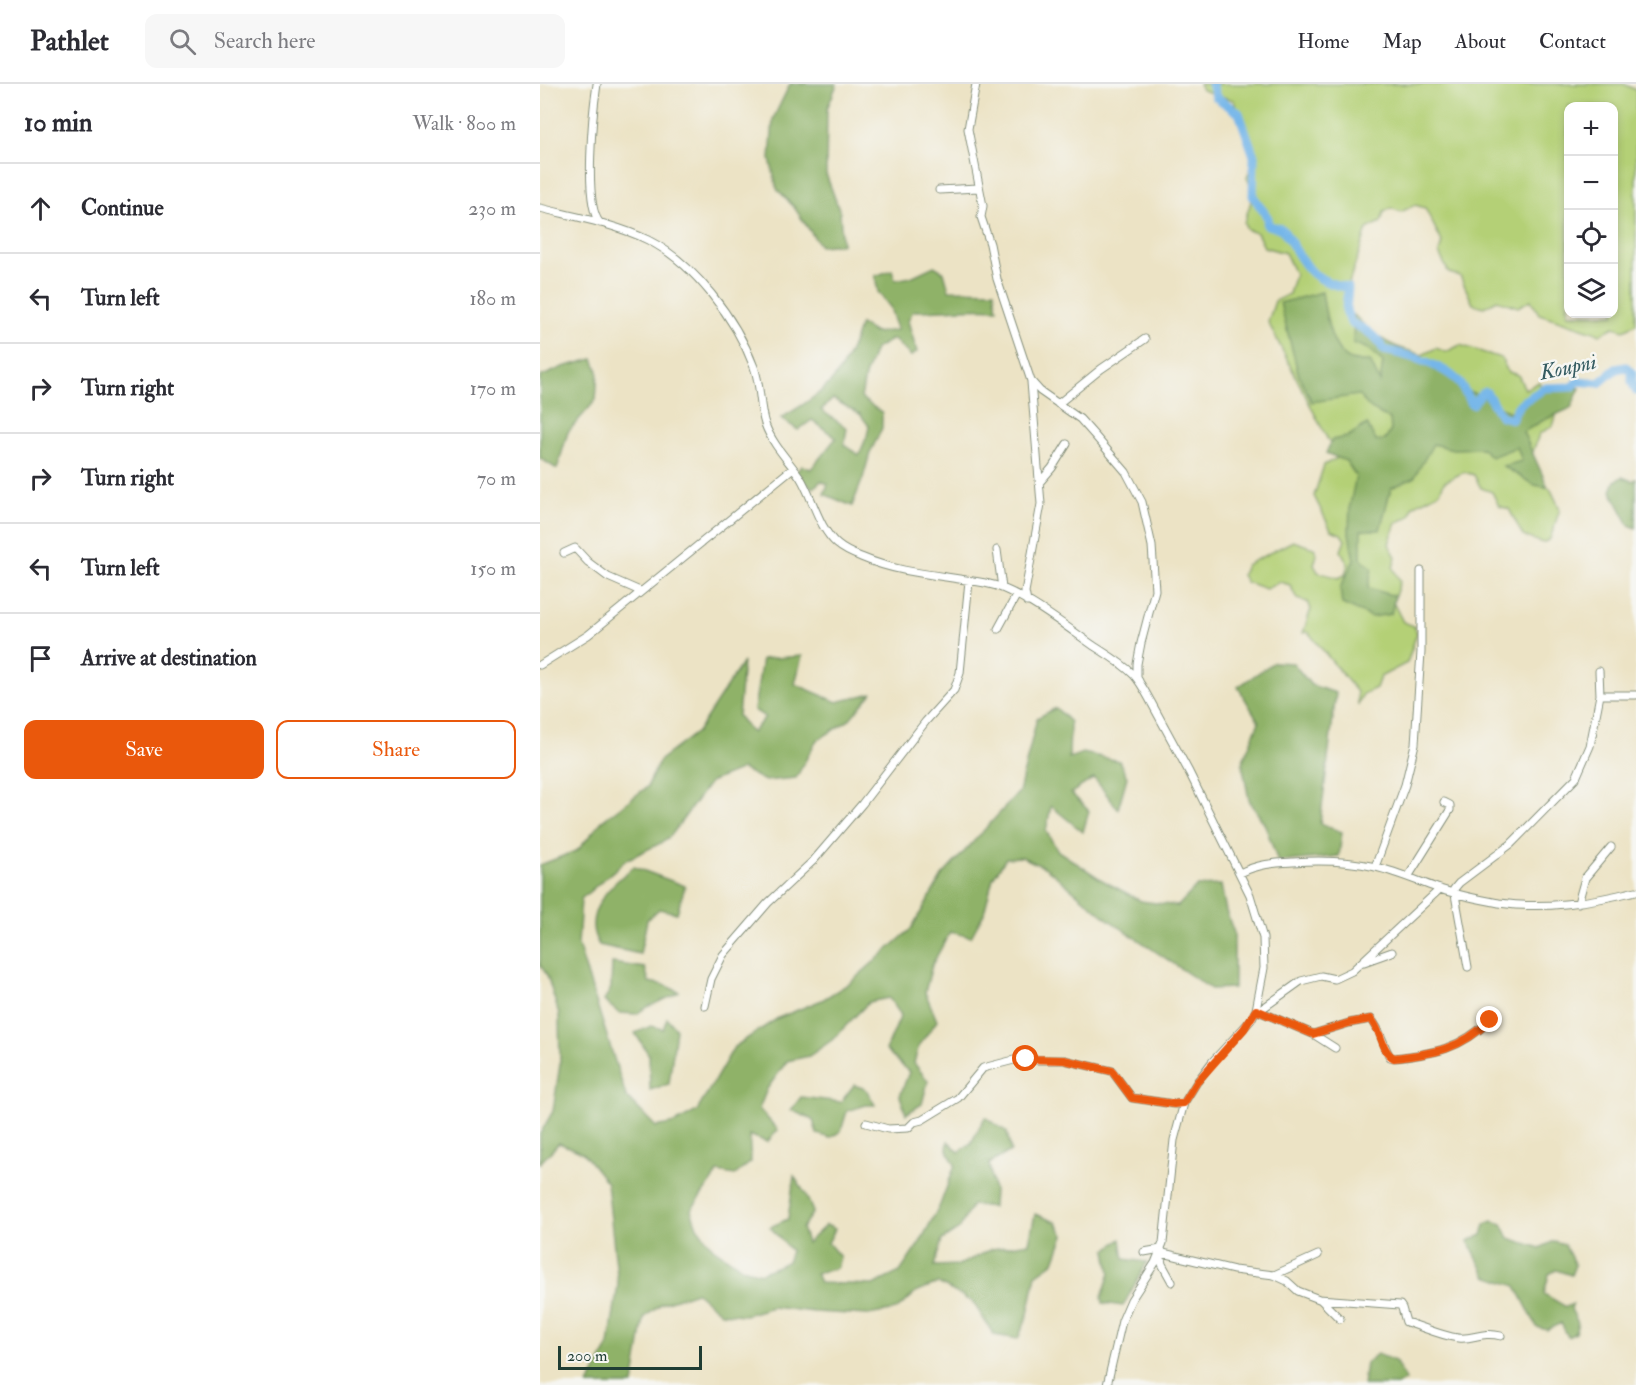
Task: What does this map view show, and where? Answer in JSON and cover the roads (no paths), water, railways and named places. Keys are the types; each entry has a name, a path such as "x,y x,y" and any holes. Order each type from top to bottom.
{"street":[{"path":"597,84 591,187 598,222 605,225"},
{"path":"976,84 968,129 983,206 981,217 990,244 997,279 1030,381 1041,504 1025,592 1027,602"},
{"path":"939,190 978,188"},
{"path":"540,208 605,225 638,236 659,247 688,270 717,301 735,328 754,368 766,425 771,436 806,488 827,531 841,548 889,567 1002,588 1064,624 1118,662 1140,684"},
{"path":"1058,404 1101,369 1146,339"},
{"path":"1030,381 1040,391 1080,419 1126,472 1142,502 1152,546 1155,590 1137,664 1137,678 1189,772 1240,873 1255,909 1263,938 1264,968 1258,1010"},
{"path":"1039,483 1052,468 1067,444"},
{"path":"540,665 588,635 793,468"},
{"path":"564,554 577,549 588,562 608,577 640,591"},
{"path":"997,550 1002,588"},
{"path":"1375,867 1405,785 1416,744 1421,652 1422,571"},
{"path":"705,1006 711,979 723,955 768,903 810,865 828,845 926,721 954,690 960,674 969,581"},
{"path":"998,629 1016,596"},
{"path":"1468,967 1454,892 1455,886 1511,844 1576,778 1590,746 1600,695 1599,671"},
{"path":"1600,695 1636,695"},
{"path":"1408,877 1450,810 1450,805 1444,802"},
{"path":"1578,903 1585,878 1611,847"},
{"path":"1240,873 1263,864 1321,861 1375,867 1440,889 1499,903 1540,906 1578,903 1636,891"},
{"path":"1362,963 1379,944 1440,889"},
{"path":"1172,1282 1162,1264 1160,1251 1174,1140 1184,1103 1197,1082 1258,1010 1301,981 1321,976 1341,977 1362,963 1392,952"},
{"path":"1258,1010 1313,1034 1335,1048"},
{"path":"1313,1034 1371,1019 1380,1032 1388,1054 1394,1058 1441,1051 1466,1041 1490,1020"},
{"path":"866,1123 888,1130 908,1128 914,1122 922,1120 958,1098 983,1068 1001,1062 1026,1059 1064,1060 1112,1071 1132,1098 1174,1104 1184,1103"},
{"path":"1107,1385 1122,1321 1131,1300 1160,1251"},
{"path":"1144,1252 1160,1251 1234,1270 1274,1275 1287,1281 1298,1291 1327,1304 1340,1319"},
{"path":"1274,1275 1318,1255"},
{"path":"1318,1299 1400,1305 1406,1322 1456,1338 1468,1338 1484,1333 1501,1336"}],"waterway":[{"name":"Koupni","path":"1212,84 1216,97 1239,113 1254,156 1253,196 1268,218 1267,225 1282,229 1301,259 1314,274 1333,284 1348,288 1346,310 1351,323 1370,334 1384,350 1403,354 1441,368 1458,382 1472,404 1486,392 1501,416 1512,419 1521,403 1544,388 1572,387 1578,381 1599,383 1616,369 1626,367 1632,372 1632,382 1636,391"}]}
